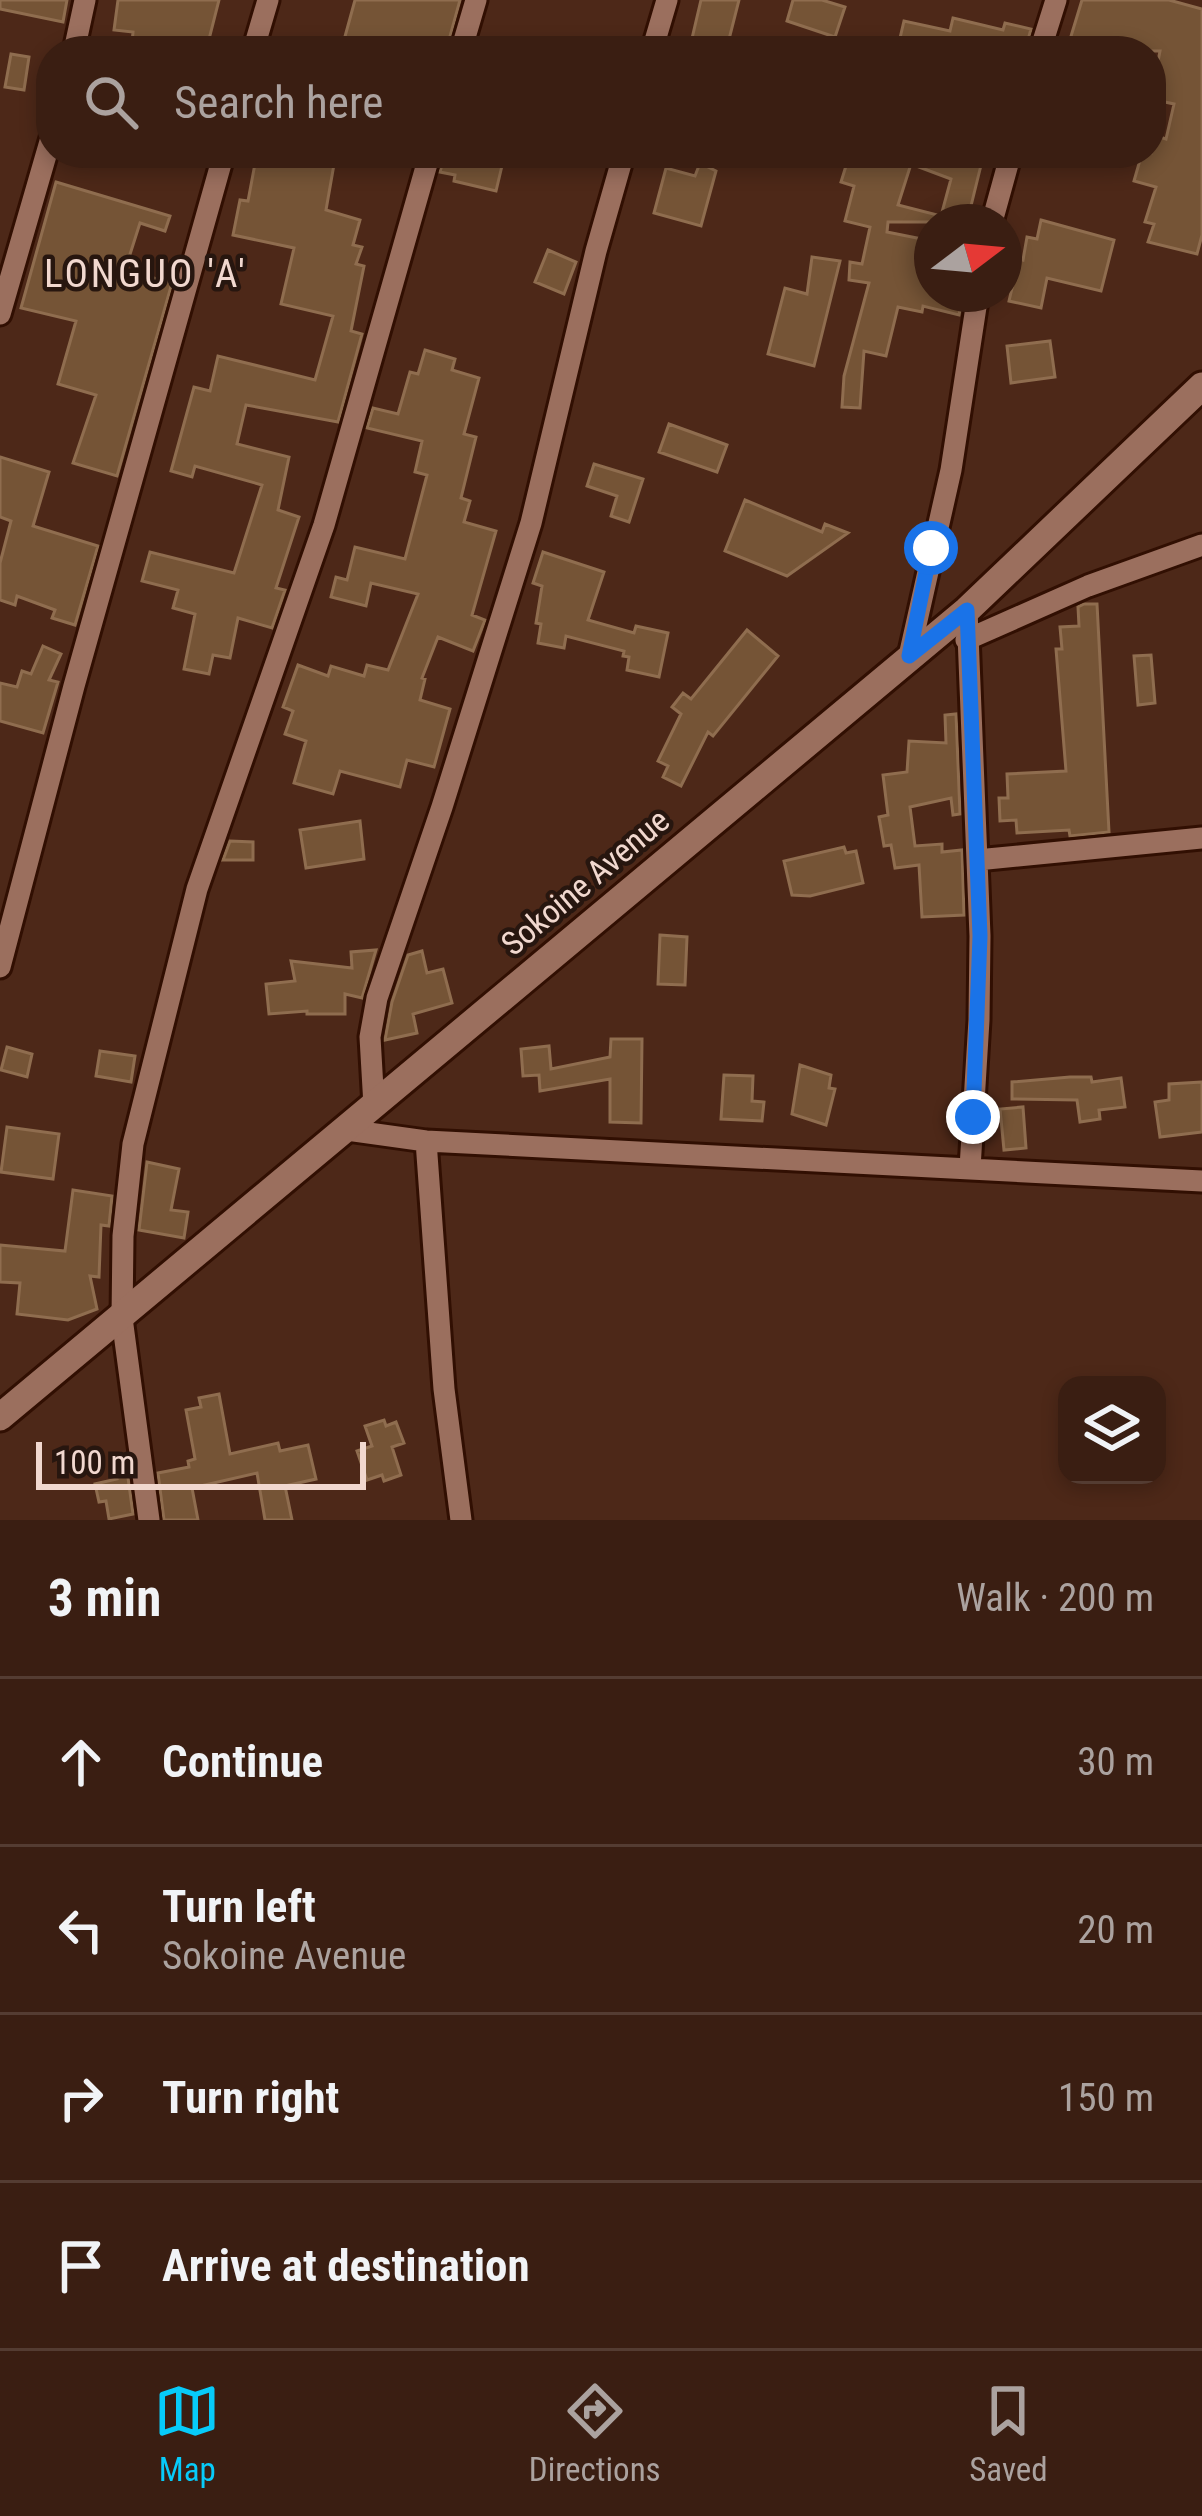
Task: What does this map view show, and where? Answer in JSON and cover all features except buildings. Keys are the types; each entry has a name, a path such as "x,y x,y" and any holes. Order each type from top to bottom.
{"street":[{"path":"77,36 85,0"},
{"path":"258,36 268,0"},
{"path":"465,36 476,0"},
{"path":"656,36 667,0"},
{"path":"1045,36 1056,0"},
{"path":"0,314 42,168"},
{"path":"0,967 220,168"},
{"path":"149,1520 122,1318 123,1236 133,1144 196,889 324,525 426,168"},
{"path":"374,1106 370,1037 377,998 456,767 531,523 620,168"},
{"path":"997,204 1007,168"},
{"path":"909,656 951,470 975,312"},
{"name":"Sokoine Avenue","path":"0,1417 967,610 1202,386"},
{"path":"966,640 1088,586 1202,545"},
{"path":"967,610 979,1020 970,1168"},
{"path":"977,860 1202,838"},
{"path":"347,1130 426,1141 1202,1181"},
{"path":"426,1141 444,1390 461,1520"}],"district":[{"name":"LONGUO 'A'","path":"146,274"}],"route":[{"path":"931,548 909,656 967,610 980,936 973,1117"}]}
